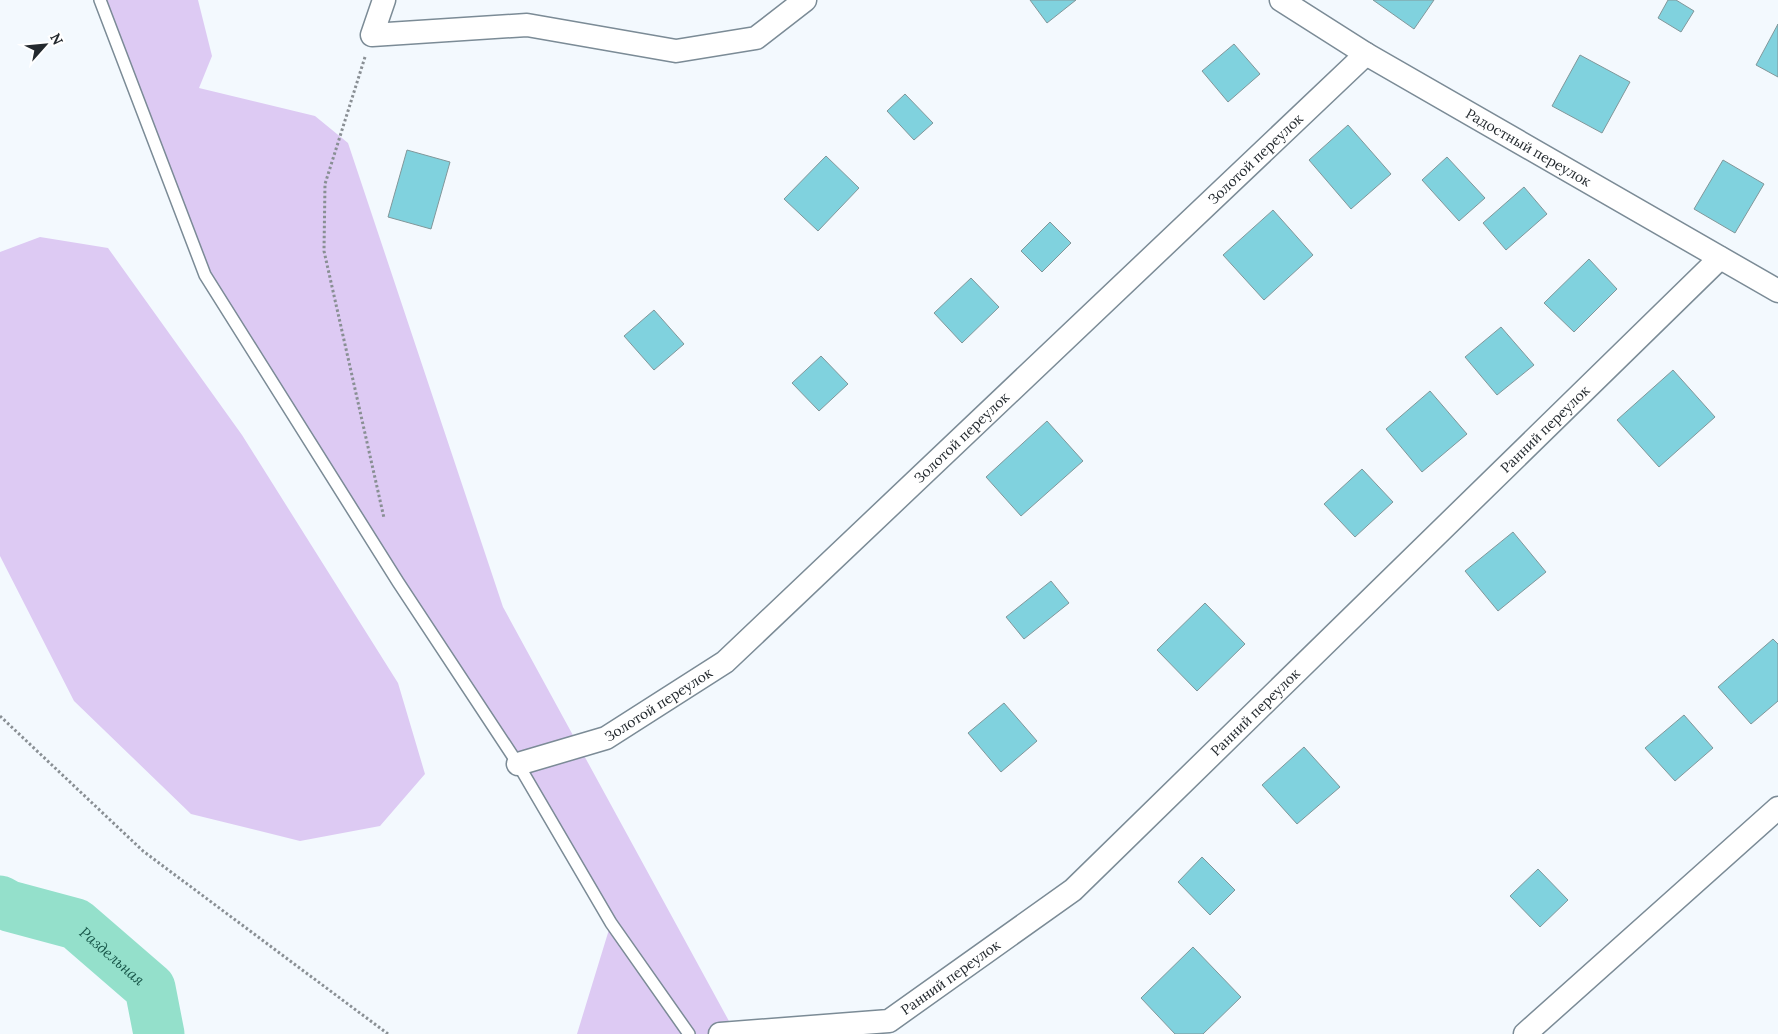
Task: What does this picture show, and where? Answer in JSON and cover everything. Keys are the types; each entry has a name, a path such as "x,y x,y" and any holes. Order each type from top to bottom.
{"street":[{"path":"384,0 372,35 527,25 676,51 756,38 805,0"},
{"name":"Радостный переулок","path":"1281,0 1366,54 1778,291"},
{"name":"Золотой переулок","path":"518,764 606,738 725,662 1366,54"},
{"name":"Ранний переулок","path":"720,1034 889,1021 1073,890 1720,258"},
{"path":"1526,1034 1778,808"}],"lane":[{"path":"100,0 205,275 398,582 518,764 612,923 689,1034"}],"path":[{"path":"372,35 325,184 324,250 386,526"},
{"path":"0,716 143,851 388,1034"}],"shaded area":[{"path":"100,0 198,0 212,56 199,88 315,116 348,143 503,607 736,1034 577,1034 611,923 205,275"},
{"path":"40,237 108,248 242,435 398,683 425,774 380,826 300,841 191,814 74,701 0,556 0,252"}],"building":[{"path":"1030,0 1076,0 1047,23"},
{"path":"1373,0 1434,0 1414,29"},
{"path":"1668,0 1676,0 1694,11 1681,32 1658,18"},
{"path":"1778,24 1778,77 1756,65"},
{"path":"1234,44 1260,74 1228,102 1202,71"},
{"path":"1580,55 1630,82 1602,133 1552,106"},
{"path":"905,94 933,123 914,140 887,111"},
{"path":"1348,125 1391,174 1351,209 1309,160"},
{"path":"407,150 450,162 431,229 388,217"},
{"path":"826,156 859,188 818,231 784,199"},
{"path":"1447,157 1485,198 1459,221 1422,180"},
{"path":"1723,160 1764,184 1735,233 1694,209"},
{"path":"1524,187 1547,214 1506,250 1483,223"},
{"path":"1273,210 1313,255 1264,300 1223,255"},
{"path":"1050,222 1071,243 1042,272 1021,251"},
{"path":"1589,259 1617,289 1574,332 1544,303"},
{"path":"971,278 999,307 962,343 934,313"},
{"path":"654,310 684,344 654,370 624,336"},
{"path":"1501,327 1534,365 1497,395 1465,357"},
{"path":"821,356 848,384 819,411 792,383"},
{"path":"1673,370 1715,417 1659,467 1617,420"},
{"path":"1430,391 1467,434 1422,472 1386,429"},
{"path":"1047,421 1083,461 1021,516 986,477"},
{"path":"1362,469 1393,502 1355,537 1324,504"},
{"path":"1513,532 1546,572 1498,611 1465,571"},
{"path":"1051,581 1069,603 1024,639 1006,617"},
{"path":"1205,603 1245,644 1197,691 1157,650"},
{"path":"1773,639 1778,644 1778,701 1751,724 1718,687"},
{"path":"1004,703 1037,741 1001,772 968,733"},
{"path":"1684,715 1713,748 1675,781 1645,748"},
{"path":"1304,747 1340,787 1297,824 1262,785"},
{"path":"1202,857 1235,890 1210,915 1178,882"},
{"path":"1538,869 1568,900 1540,927 1510,896"},
{"path":"1193,947 1241,997 1203,1034 1175,1034 1141,998"}],"waterway":[{"name":"Раздельная","path":"0,901 9,906 76,924 150,988 159,1034"}]}
